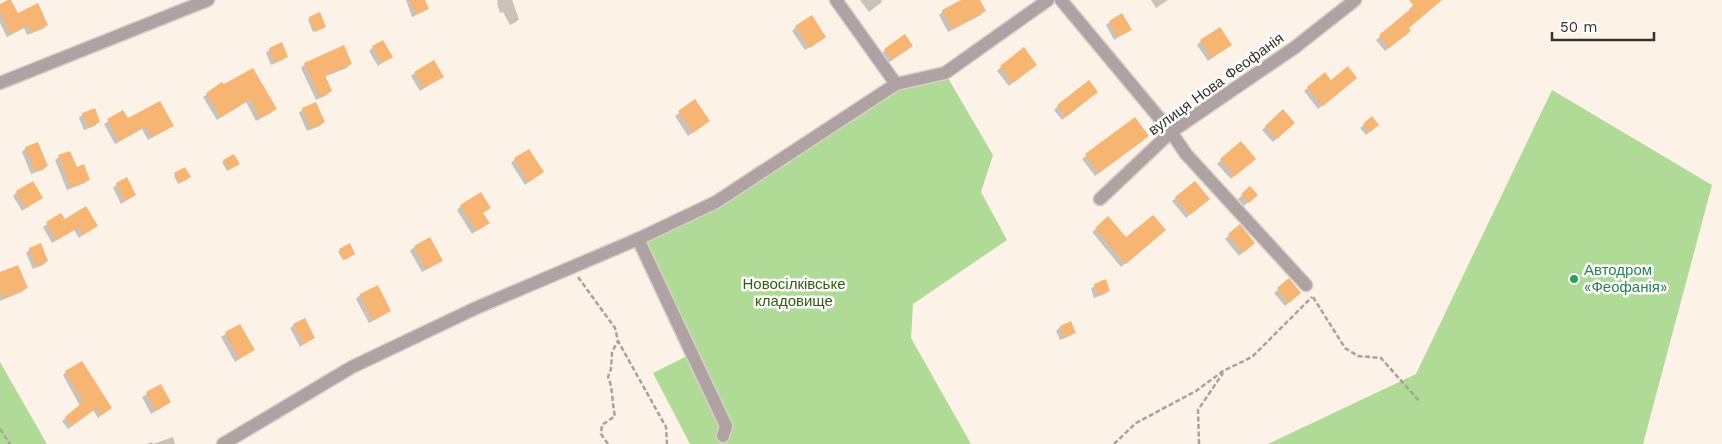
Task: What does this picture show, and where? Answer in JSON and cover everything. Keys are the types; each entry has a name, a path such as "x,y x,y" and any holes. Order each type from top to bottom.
{"street":[{"path":"0,83 208,0"},
{"path":"836,0 896,84"},
{"path":"223,444 352,367 476,308 638,239 716,202 896,84 945,73 1048,0"},
{"path":"1062,0 1171,132 1186,154 1306,285"},
{"name":"вулиця Нова Феофанія","path":"1100,199 1171,132 1294,48 1355,0"},
{"path":"638,239 726,426 723,436"}],"path":[{"path":"571,268 615,328 618,341 666,427 668,444"},
{"path":"1306,285 1345,348 1358,356 1381,358 1419,401"},
{"path":"1114,444 1136,423 1196,391 1223,371 1252,357 1313,297"},
{"path":"608,444 602,434 602,425 615,416 612,402 612,383 608,377 611,369 612,352 618,341"},
{"path":"1199,444 1198,410 1223,371"},
{"path":"0,429 10,444"}],"green space":[{"name":"Новосілківське кладовище","path":"945,73 993,155 981,192 1007,240 913,304 911,338 971,444 690,444 653,373 691,354 638,239 716,202 896,84"},
{"name":"Автодром «Феофанія»","path":"1552,90 1712,185 1643,444 1268,444 1416,374"},
{"path":"0,362 47,444 0,444"}],"building":[{"path":"11,0 18,13 38,3 48,25 32,32 28,25 11,34 0,12 0,4"},
{"path":"410,0 425,0 429,9 416,14"},
{"path":"961,0 980,0 986,11 953,29 942,10"},
{"path":"1409,0 1442,0 1409,28 1411,31 1389,48 1379,35 1414,6"},
{"path":"320,12 326,27 315,32 309,17"},
{"path":"1122,13 1132,30 1118,37 1109,21"},
{"path":"812,15 826,37 810,48 795,26"},
{"path":"1220,27 1232,45 1212,58 1200,40"},
{"path":"905,34 913,46 892,60 884,49"},
{"path":"383,40 393,57 382,63 372,46"},
{"path":"282,42 288,57 275,62 269,48"},
{"path":"344,45 352,64 325,75 332,91 320,97 304,63"},
{"path":"1024,47 1037,65 1013,83 1000,66"},
{"path":"434,60 444,77 424,88 414,72"},
{"path":"1348,66 1357,78 1323,106 1307,87 1325,72 1331,80"},
{"path":"253,68 277,109 260,118 251,99 221,117 206,93 222,82 224,84"},
{"path":"1089,80 1098,92 1066,117 1057,105"},
{"path":"695,99 710,121 693,133 678,111"},
{"path":"160,101 174,126 152,137 146,126 119,141 107,119 123,110 128,118"},
{"path":"316,102 325,122 311,128 302,108"},
{"path":"95,108 100,122 88,127 82,113"},
{"path":"1283,109 1295,123 1277,139 1265,126"},
{"path":"1372,116 1379,125 1370,132 1363,124"},
{"path":"1135,117 1149,136 1099,173 1085,154"},
{"path":"1241,141 1256,159 1235,176 1220,159"},
{"path":"38,142 48,166 35,171 25,147"},
{"path":"529,149 544,172 529,182 514,158"},
{"path":"70,151 77,167 84,164 90,180 71,187 58,155"},
{"path":"234,154 240,164 229,170 223,160"},
{"path":"185,167 191,177 180,183 174,173"},
{"path":"127,177 136,195 125,201 116,183"},
{"path":"33,181 43,198 26,208 16,191"},
{"path":"1195,181 1210,199 1190,215 1175,197"},
{"path":"1250,186 1258,195 1249,203 1241,194"},
{"path":"481,192 491,208 483,213 490,223 477,231 460,205"},
{"path":"86,206 98,226 83,235 79,227 57,240 46,222 61,213 65,219"},
{"path":"1153,215 1166,230 1126,264 1095,228 1108,216 1126,237"},
{"path":"1240,224 1255,243 1243,253 1228,234"},
{"path":"430,237 443,261 426,269 414,246"},
{"path":"41,243 48,261 36,266 29,248"},
{"path":"350,243 355,254 345,260 339,249"},
{"path":"18,265 28,288 3,298 0,290 0,272"},
{"path":"1289,278 1301,293 1289,303 1277,288"},
{"path":"1106,279 1110,291 1098,295 1094,284"},
{"path":"378,285 391,311 373,320 360,294"},
{"path":"305,318 315,338 304,344 293,324"},
{"path":"1071,321 1076,333 1064,337 1060,326"},
{"path":"240,324 255,350 239,359 225,332"},
{"path":"82,361 112,408 102,415 97,408 72,426 65,417 83,402 65,371"},
{"path":"161,384 171,402 156,411 146,392"}],"place":[{"name":"Автодром «Феофанія»","path":"1574,279"}]}
